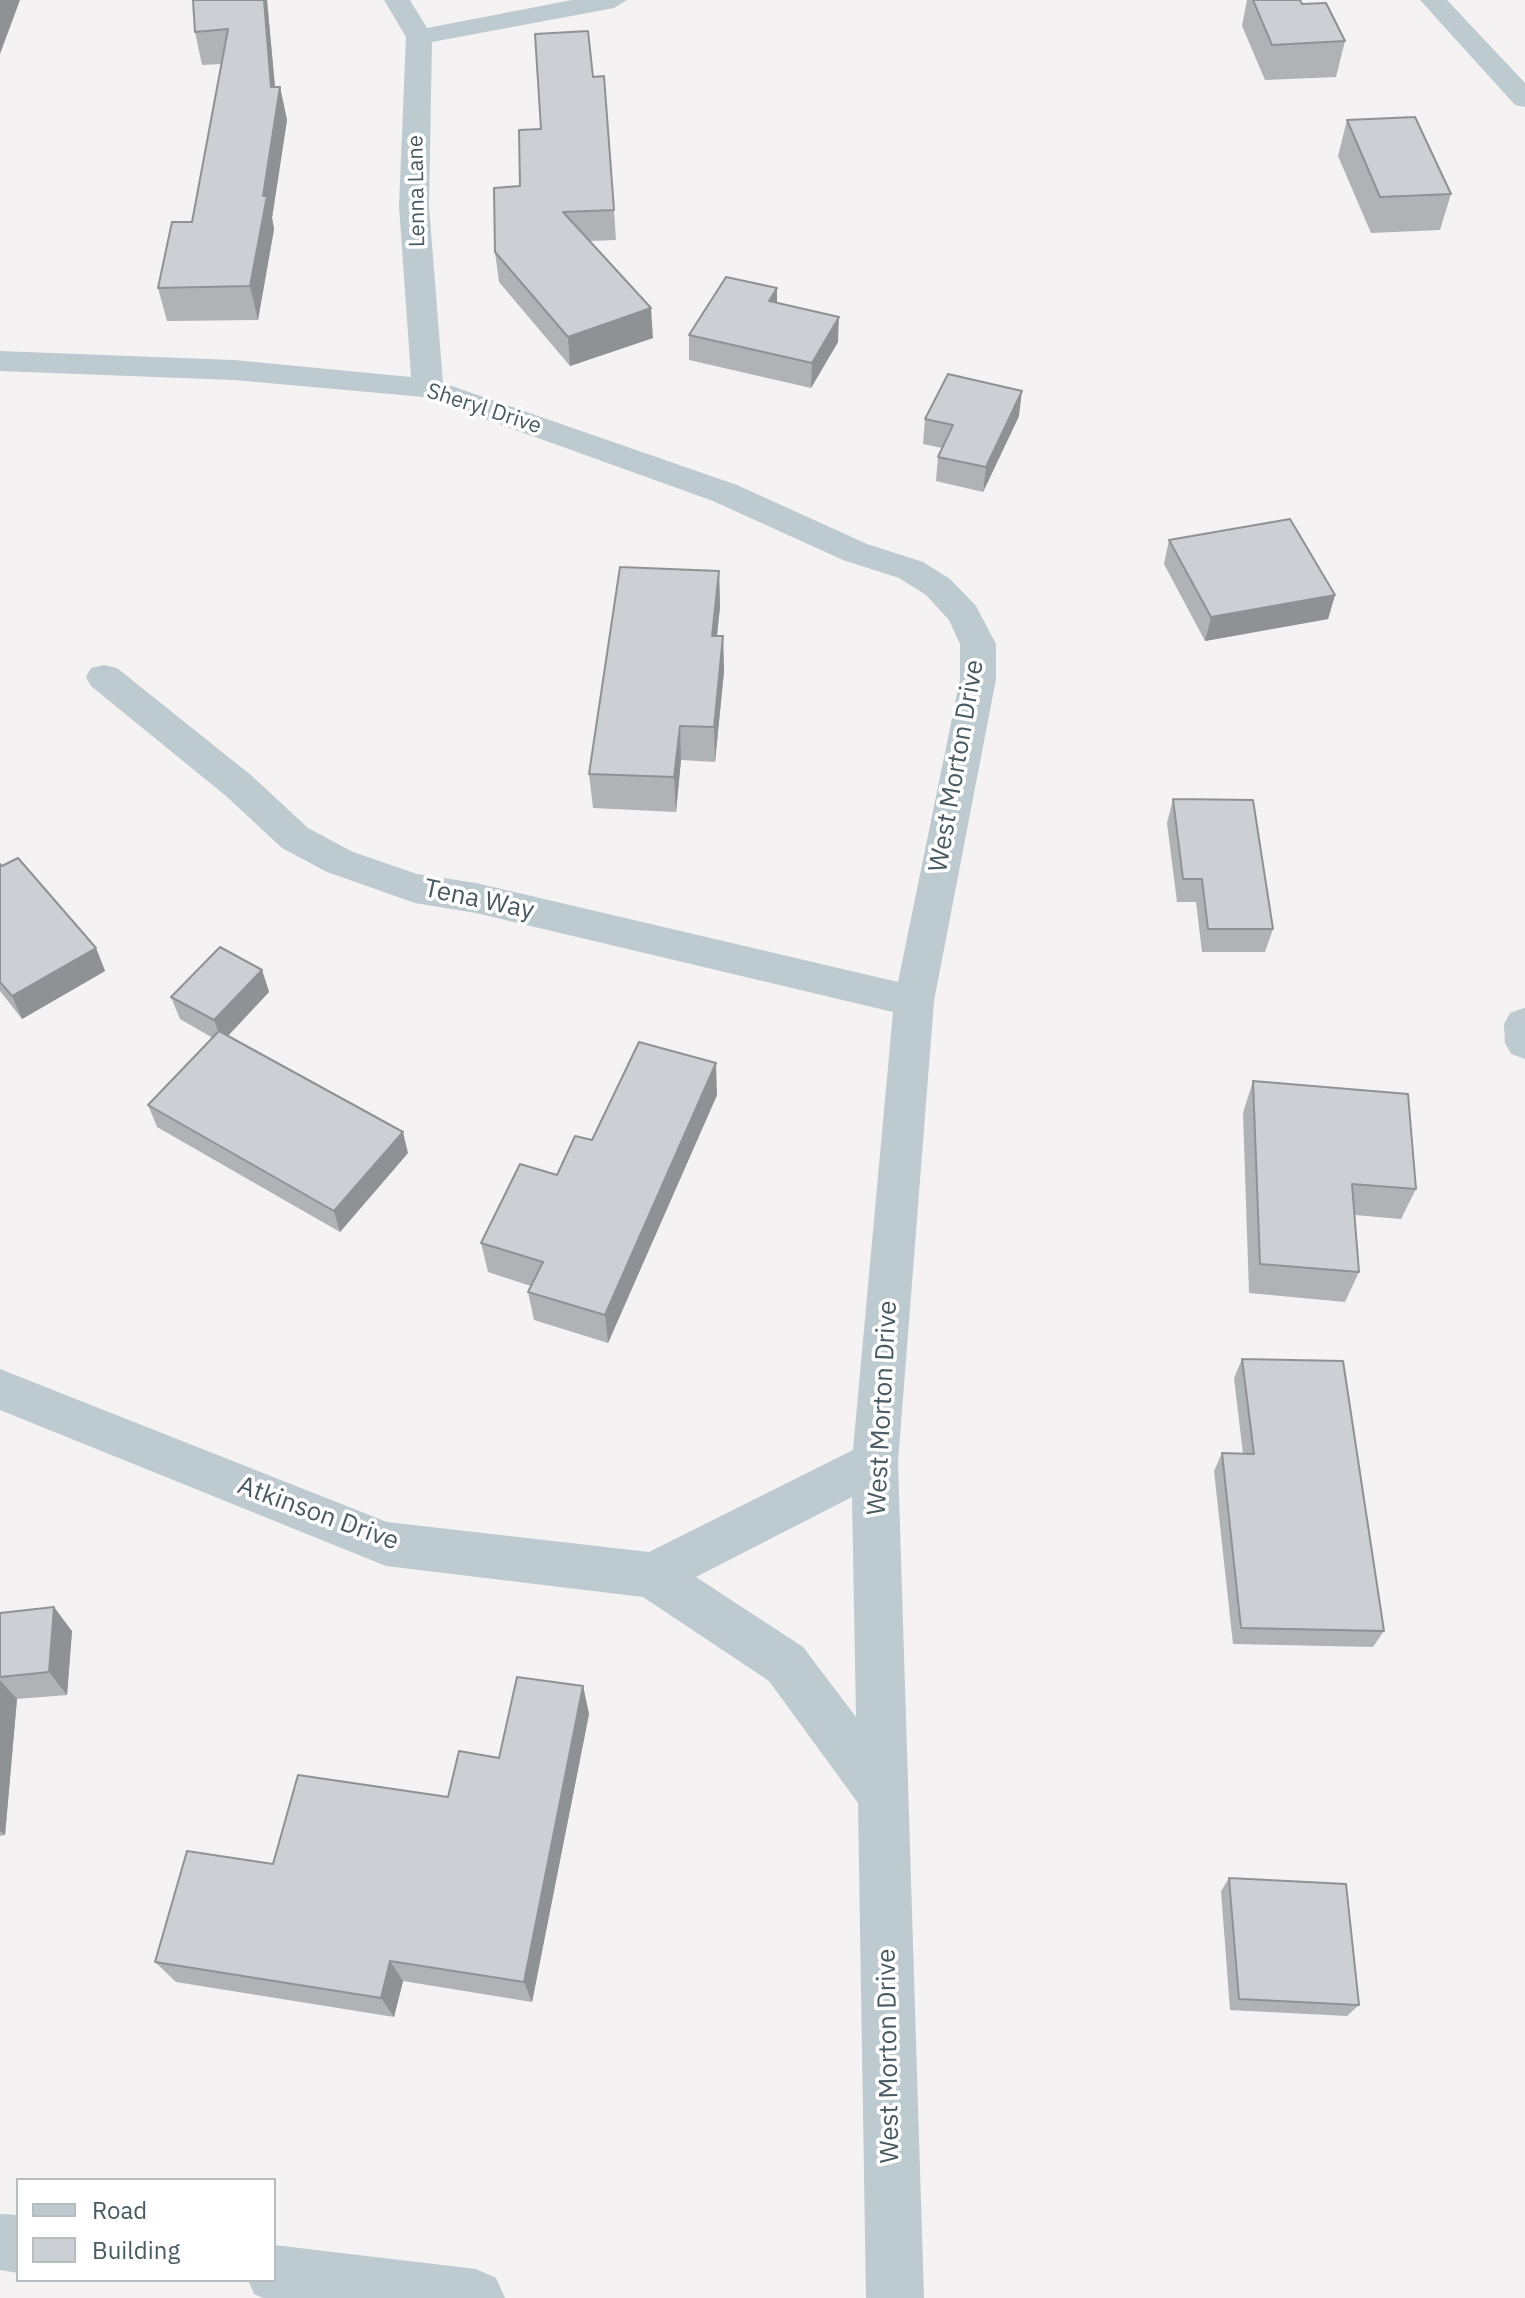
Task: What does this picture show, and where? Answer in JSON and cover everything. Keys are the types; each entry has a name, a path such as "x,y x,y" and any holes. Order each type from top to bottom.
{"street":[{"path":"397,0 419,37 614,0"},
{"path":"1433,0 1525,99"},
{"name":"Lenna Lane","path":"419,37 414,206 428,388"},
{"name":"Sheryl Drive","path":"0,361 234,370 428,388 725,493 855,552 911,570 938,587"},
{"name":"West Morton Drive","path":"895,2298 875,1462 914,1001 978,679 978,644 964,614 938,587"},
{"name":"Tena Way","path":"104,677 239,786 295,838 340,862 415,888 476,898 914,1001"},
{"name":"Atkinson Drive","path":"0,1389 386,1544 652,1575 786,1664 883,1795"},
{"path":"652,1575 875,1462"},
{"path":"276,2274 476,2298"}],"building":[{"path":"193,0 264,0 271,87 280,87 263,196 267,196 250,286 158,288 172,222 192,222 228,29 195,32"},
{"path":"1253,0 1326,3 1345,41 1272,45"},
{"path":"588,31 593,77 604,76 614,210 563,212 651,308 568,337 495,252 494,188 520,186 519,130 541,129 535,34"},
{"path":"1415,117 1451,194 1380,197 1347,120"},
{"path":"726,277 777,288 769,301 839,317 812,363 689,335"},
{"path":"948,374 1022,391 986,467 938,457 953,425 925,419"},
{"path":"1290,519 1335,595 1211,617 1169,540"},
{"path":"620,567 719,571 712,636 723,636 714,727 680,726 674,777 589,774"},
{"path":"1173,799 1253,800 1273,929 1208,929 1202,879 1183,879"},
{"path":"18,858 96,948 12,996 0,982 0,864 2,866"},
{"path":"220,947 262,970 214,1020 171,997"},
{"path":"219,1031 403,1132 334,1211 148,1105"},
{"path":"639,1042 716,1063 605,1315 528,1292 543,1262 481,1243 520,1164 557,1175 575,1136 592,1140"},
{"path":"1253,1081 1408,1094 1416,1189 1352,1184 1359,1272 1260,1264"},
{"path":"1242,1359 1343,1361 1384,1631 1241,1628 1222,1453 1254,1454"},
{"path":"54,1607 49,1672 0,1677 0,1613"},
{"path":"517,1677 583,1686 524,1982 390,1961 381,1998 155,1962 187,1851 273,1864 298,1775 448,1797 459,1751 499,1758"},
{"path":"1229,1878 1346,1884 1359,2005 1239,1999"}]}
